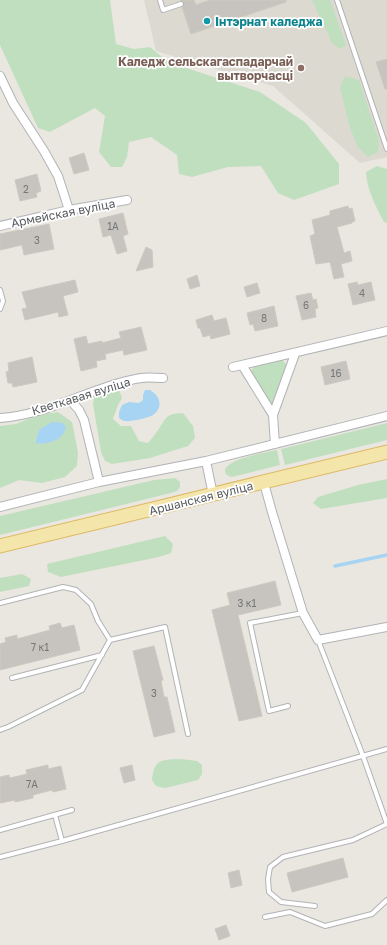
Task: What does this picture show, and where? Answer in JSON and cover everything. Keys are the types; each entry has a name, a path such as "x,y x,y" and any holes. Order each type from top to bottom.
{"main road":[{"path":"264,483 387,452"},
{"name":"Аршанская вуліца","path":"0,546 264,483"}],"street":[{"path":"0,76 13,103 44,151 58,176 69,210"},
{"name":"Армейская вуліца","path":"0,226 69,210 127,200"},
{"path":"233,367 295,354 387,331"},
{"path":"275,444 273,415 295,354"},
{"path":"242,365 273,415"},
{"name":"Кветкавая вуліца","path":"0,418 14,417 71,401 91,392 127,381 143,378 163,378"},
{"path":"71,401 79,410 84,420 99,482"},
{"path":"0,507 99,482 206,461 387,416"},
{"path":"206,461 213,495"},
{"name":"Аршанская вуліца","path":"264,483 303,613 318,640"},
{"path":"318,640 387,627"}],"lane":[{"path":"160,0 163,10 181,4"},
{"path":"337,0 387,149"},
{"path":"0,290 3,301 0,309"},
{"path":"0,603 62,587 76,590 91,604 98,621 110,640"},
{"path":"288,706 268,711 250,623 303,613"},
{"path":"0,730 82,690 110,640 165,627 188,734"},
{"path":"315,906 281,902 269,892 268,879 270,867 283,857 352,840 387,825 363,756 318,640"},
{"path":"12,678 102,655"},
{"path":"0,857 62,841 387,749"},
{"path":"0,830 72,810"},
{"path":"55,815 62,841"},
{"path":"265,918 290,912 325,926 372,914 387,900"}],"shaded area":[{"name":"Каледж сельскагаспадарчай вытворчасці","path":"144,0 387,0 387,157 360,163 273,86 156,51"}],"green space":[{"path":"0,0 110,0 116,44 134,49 150,47 168,62 260,92 306,123 339,164 339,184 294,200 278,193 261,166 228,167 192,177 179,174 177,155 151,137 129,142 127,157 122,167 111,167 99,152 105,116 95,108 50,132 38,128 0,45"},
{"path":"312,0 330,0 346,45 340,49 332,43"},
{"path":"345,76 359,80 379,141 378,152 368,157 358,147 350,128 340,88"},
{"path":"377,166 387,169 387,223 384,222 375,204 367,179 366,172"},
{"path":"282,360 287,365 272,406 251,372 254,365"},
{"path":"119,389 122,398 113,419 121,426 131,426 139,441 148,443 167,417 173,414 183,413 193,426 195,438 188,446 150,458 112,464 105,461 101,452 93,404 94,398 106,392"},
{"path":"58,412 72,422 78,452 77,466 65,477 42,483 19,480 0,488 0,426 16,424 38,415","holes":["57,423 63,423 35,443 39,430"]},
{"path":"387,423 387,440 285,465 281,449"},
{"path":"277,450 280,465 232,477 225,473 226,467 231,463 256,454"},
{"path":"175,478 180,482 180,487 177,491 171,493 0,535 0,516 154,480"},
{"path":"387,479 387,498 321,509 313,503 318,497 358,485"},
{"path":"165,536 173,544 171,553 159,557 61,577 48,572 47,564"},
{"path":"22,574 31,579 29,586 0,592 0,578"},
{"path":"181,759 197,761 202,765 202,774 198,780 165,788 156,786 152,780 157,764 164,760"}],"water":[{"path":"145,390 150,390 156,395 160,405 159,409 151,416 135,420 124,421 119,418 119,412 122,405 129,402 139,403 143,400"},
{"path":"52,422 63,423 66,427 62,436 49,443 35,443 39,430"}],"building":[{"name":"Інтэрнат каледжа","path":"180,0 194,0 196,5 210,0 286,0 286,2 191,34 182,7 184,3"},
{"path":"387,59 387,89 385,89 376,62"},
{"path":"84,153 89,170 74,174 69,158"},
{"path":"37,174 41,191 36,193 37,197 20,201 15,180"},
{"path":"348,206 349,209 352,208 355,221 337,227 344,253 350,251 352,261 341,264 344,277 334,279 330,262 316,264 310,236 315,234 312,220 330,215 330,211"},
{"path":"123,213 128,234 123,236 127,251 117,254 111,235 103,237 99,219"},
{"path":"49,224 54,249 24,255 22,245 0,250 0,234"},
{"path":"146,247 152,250 153,267 136,271"},
{"path":"197,275 200,286 190,289 187,279"},
{"path":"75,280 78,292 63,296 68,315 59,317 58,312 25,320 22,309 27,308 22,292"},
{"path":"357,282 358,285 371,282 375,300 353,305 348,284"},
{"path":"257,283 260,293 247,297 244,287"},
{"path":"311,293 313,300 316,299 318,308 315,309 316,317 302,320 296,296"},
{"path":"274,306 278,326 255,331 253,324 250,325 247,313"},
{"path":"212,315 214,321 226,318 230,334 211,339 210,335 203,337 196,320"},
{"path":"141,327 147,350 124,355 123,350 105,354 106,359 96,361 97,367 81,371 74,339 86,336 88,344 102,341 102,343 121,338 119,332"},
{"path":"32,357 37,382 13,387 12,383 8,383 6,372 9,371 8,363"},
{"path":"346,361 350,379 325,385 321,367"},
{"path":"275,581 281,605 238,615 262,716 239,721 212,610 230,605 227,593"},
{"path":"60,623 62,628 74,625 80,650 0,670 0,644 6,642 5,638 17,635 17,639 50,630 49,626"},
{"path":"154,646 163,680 161,681 164,697 167,697 175,732 154,737 133,651"},
{"path":"48,765 48,769 61,766 66,789 53,792 52,790 33,795 33,798 15,802 15,800 0,803 0,777 9,775 10,778 27,774 26,770"},
{"path":"132,765 135,780 124,783 120,768"},
{"path":"343,858 348,877 292,892 287,873"},
{"path":"239,870 242,885 231,888 228,873"},
{"path":"226,925 230,936 219,940 215,929"}],"waterway":[{"path":"335,566 387,555"}],"place":[{"name":"Інтэрнат каледжа","path":"207,21"},
{"name":"Каледж сельскагаспадарчай вытворчасці","path":"301,68"}]}
